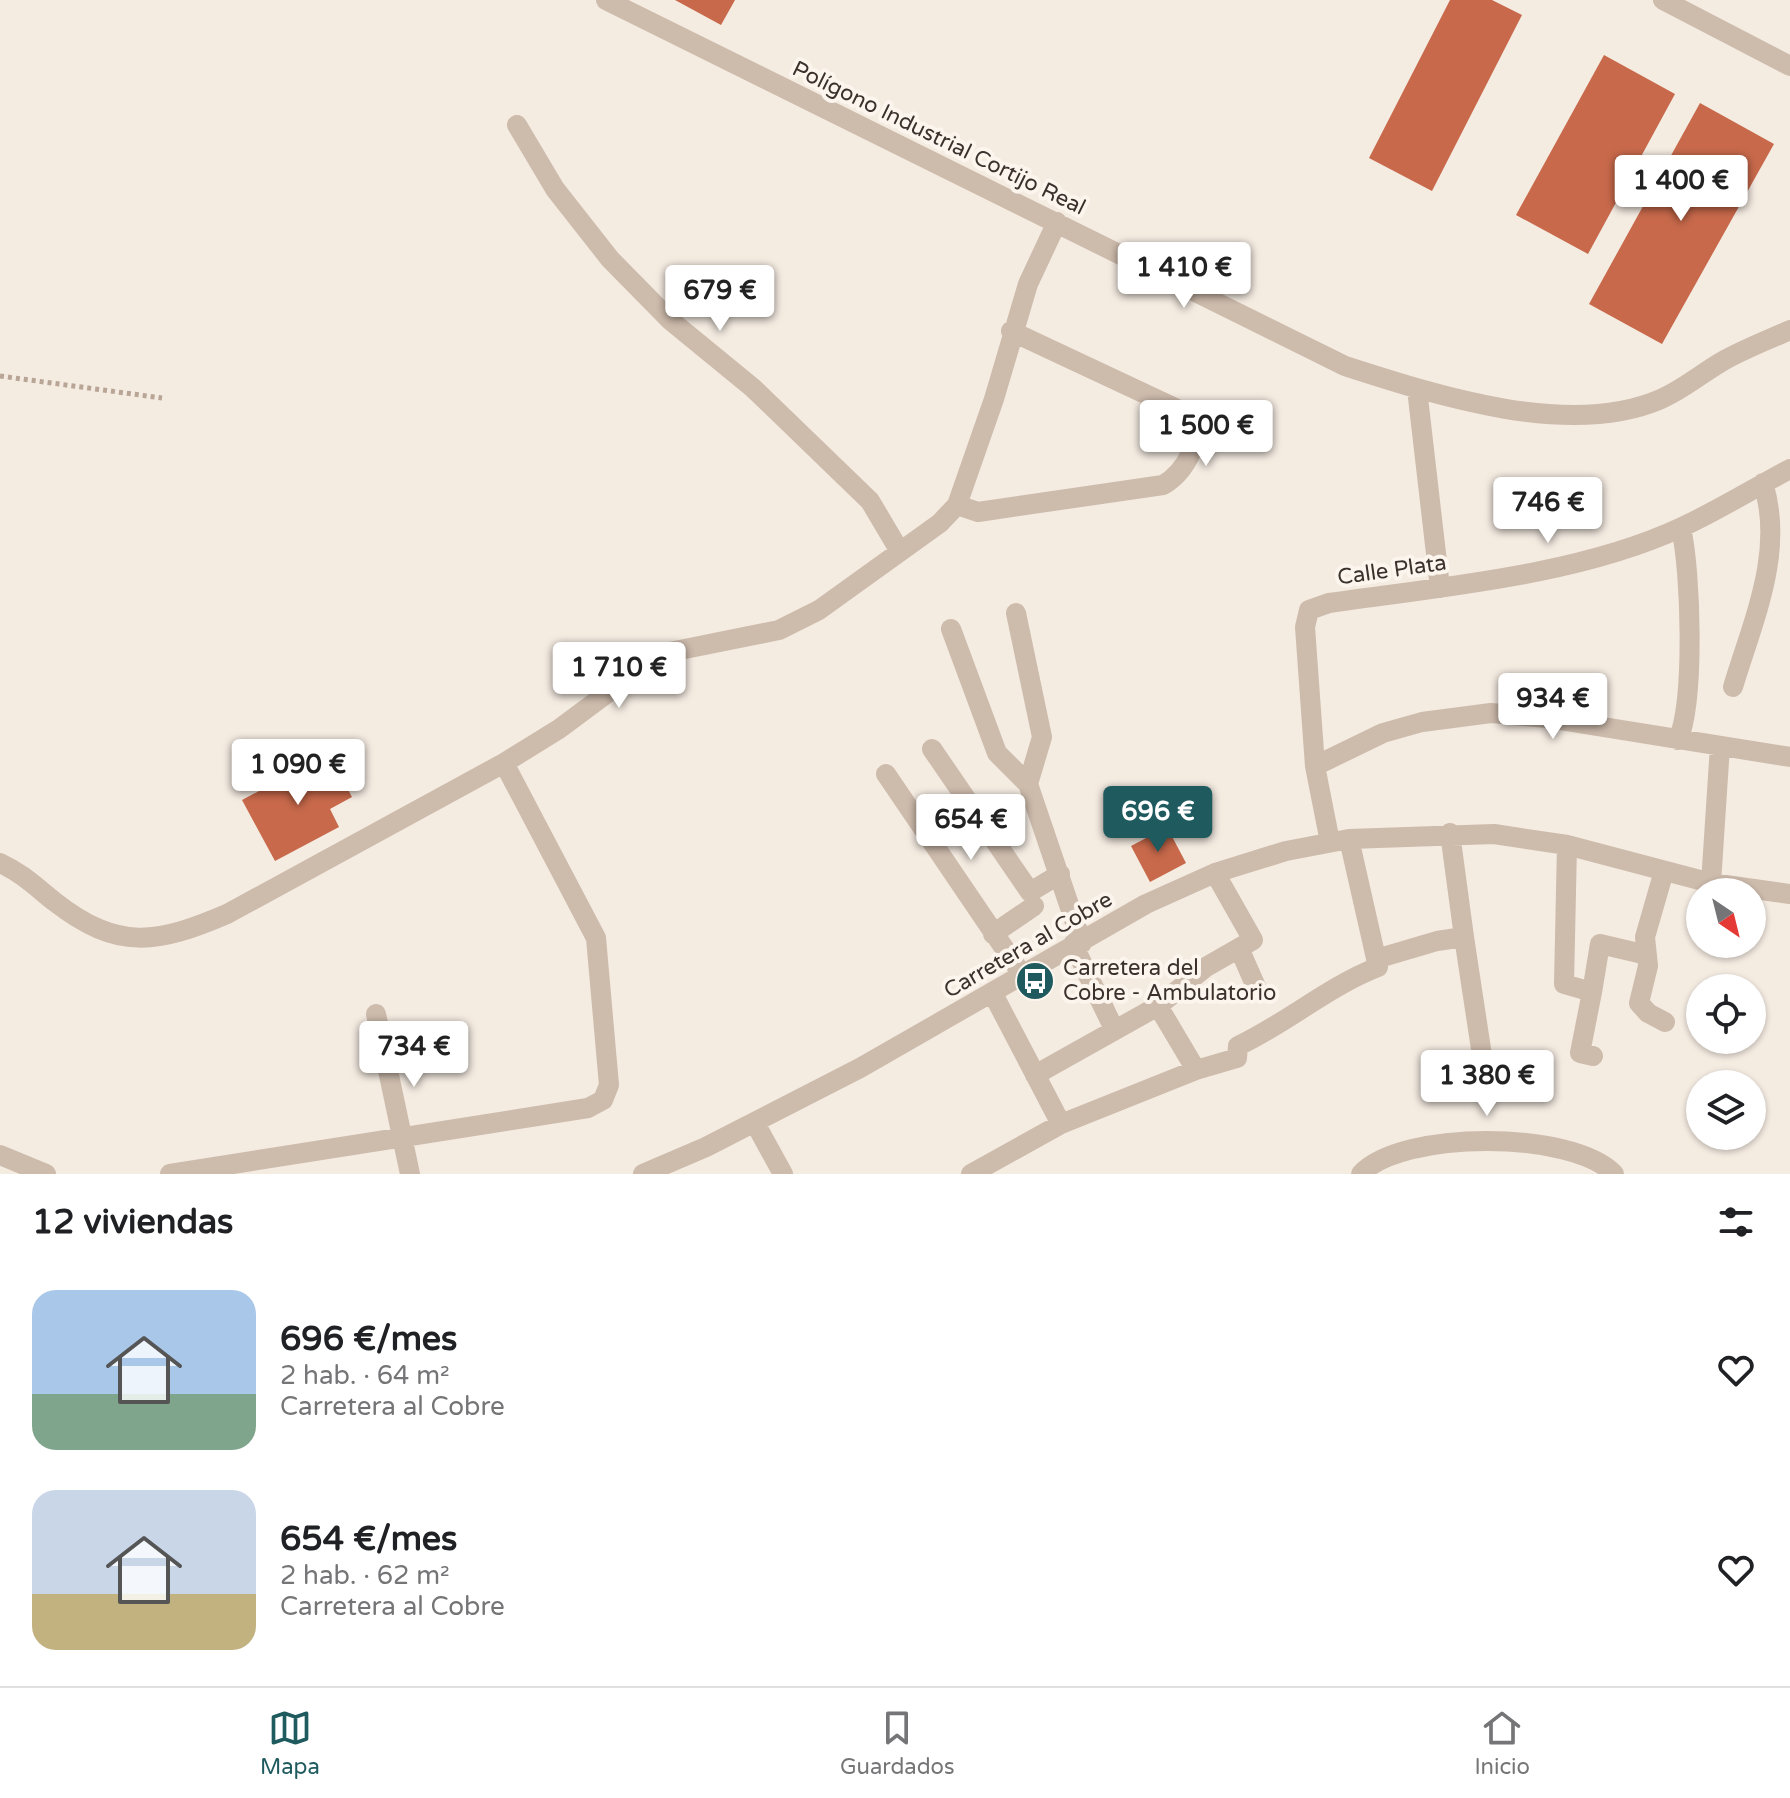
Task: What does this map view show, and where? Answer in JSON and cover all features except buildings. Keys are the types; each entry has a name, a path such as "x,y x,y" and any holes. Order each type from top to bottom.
{"street":[{"name":"Polígono Industrial Cortijo Real","path":"606,0 1345,366 1417,389 1509,408 1562,414 1630,409 1661,399 1725,360 1790,330"},
{"path":"1663,0 1790,66"},
{"path":"517,125 555,189 610,259 670,320 753,388 870,501 899,550"},
{"path":"0,863 22,873 94,928 140,940 180,934 227,914 504,763 559,729 660,654 779,630 819,610 940,523 957,505 994,399 1011,331 1028,284 1057,222"},
{"path":"957,505 978,512 1163,485 1177,477 1197,436 1196,424 1188,414 1011,331"},
{"path":"1417,389 1440,588"},
{"name":"Calle Plata","path":"1376,959 1315,766 1305,627 1309,610 1329,603 1440,588 1580,560 1681,528 1790,469"},
{"path":"1733,687 1772,554 1772,512 1763,483"},
{"path":"1678,740 1684,726 1688,640 1685,545 1681,528"},
{"path":"1016,613 1042,737 1028,784"},
{"path":"951,629 997,753 1028,784 1060,874 1078,944 1114,1029"},
{"path":"1315,766 1383,733 1422,722 1491,713 1547,718 1790,757"},
{"path":"1711,878 1720,746"},
{"path":"932,749 1030,892 1060,874"},
{"path":"170,1174 588,1108 603,1100 609,1085 596,938 504,763"},
{"path":"886,774 1021,973"},
{"path":"1450,833 1483,1062"},
{"name":"Carretera al Cobre","path":"643,1174 755,1123 1146,904 1215,873 1340,840 1450,833 1533,838 1691,878"},
{"path":"1567,845 1564,984 1592,992"},
{"path":"1664,871 1645,937 1648,966 1639,1003 1648,1013 1665,1022"},
{"path":"1035,1075 1158,1006 1206,967 1253,940 1215,873"},
{"name":"Carretera al Cobre","path":"1766,891 1790,894"},
{"path":"993,934 1034,906"},
{"path":"971,1174 1061,1124 1196,1070 1237,1058 1238,1046 1263,1034 1349,978 1378,967 1376,959 1437,941 1464,937"},
{"path":"1593,1056 1580,1053 1600,944 1647,955"},
{"path":"1239,948 1257,989"},
{"path":"992,992 1061,1124"},
{"path":"1158,1006 1196,1070"},
{"path":"376,1014 410,1174"},
{"path":"755,1123 783,1174"},
{"path":"1361,1174 1398,1151 1501,1139 1557,1148 1614,1174"},
{"path":"6,1162 46,1174"}],"path":[{"path":"0,376 162,398"}],"place":[{"name":"Carretera del Cobre - Ambulatorio","path":"1035,981"}]}
